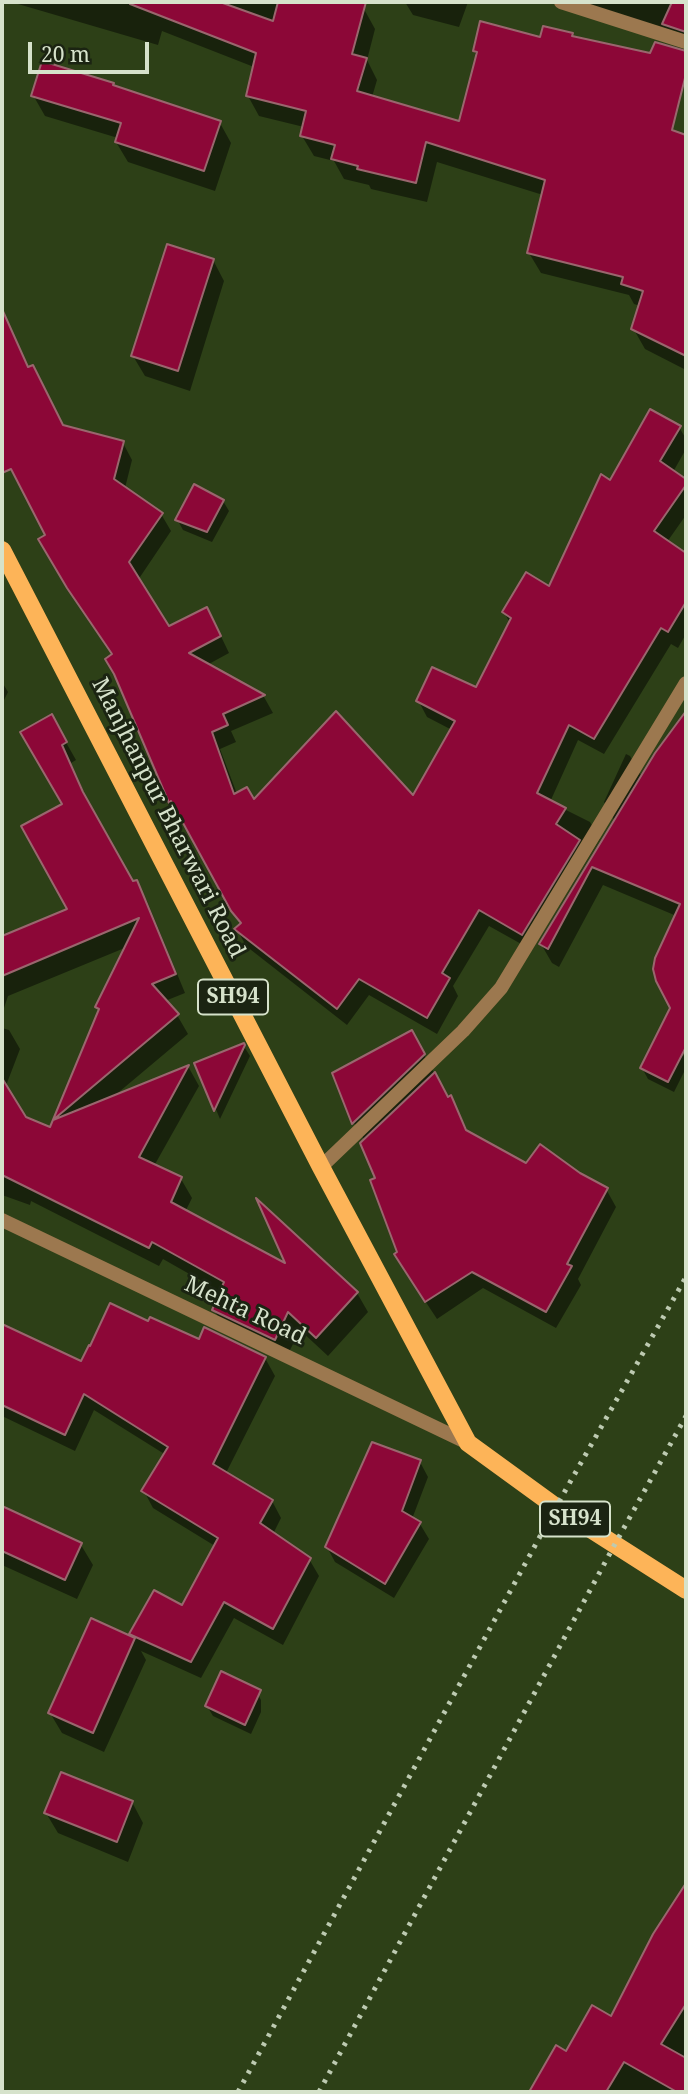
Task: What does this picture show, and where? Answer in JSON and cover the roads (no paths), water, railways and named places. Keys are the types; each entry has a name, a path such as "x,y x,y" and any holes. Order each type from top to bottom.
{"main road":[{"name":"Manjhanpur Bharwari Road","path":"2,550 321,1167 468,1443"},
{"name":"SH94","path":"468,1443 556,1507 686,1590"}],"street":[{"path":"561,2 686,41"},
{"path":"321,1167 463,1031 501,988 686,683"},
{"name":"Mehta Road","path":"2,1220 468,1443"}],"railway":[{"path":"238,2092 556,1507 686,1277"},
{"path":"319,2092 686,1416"}]}
